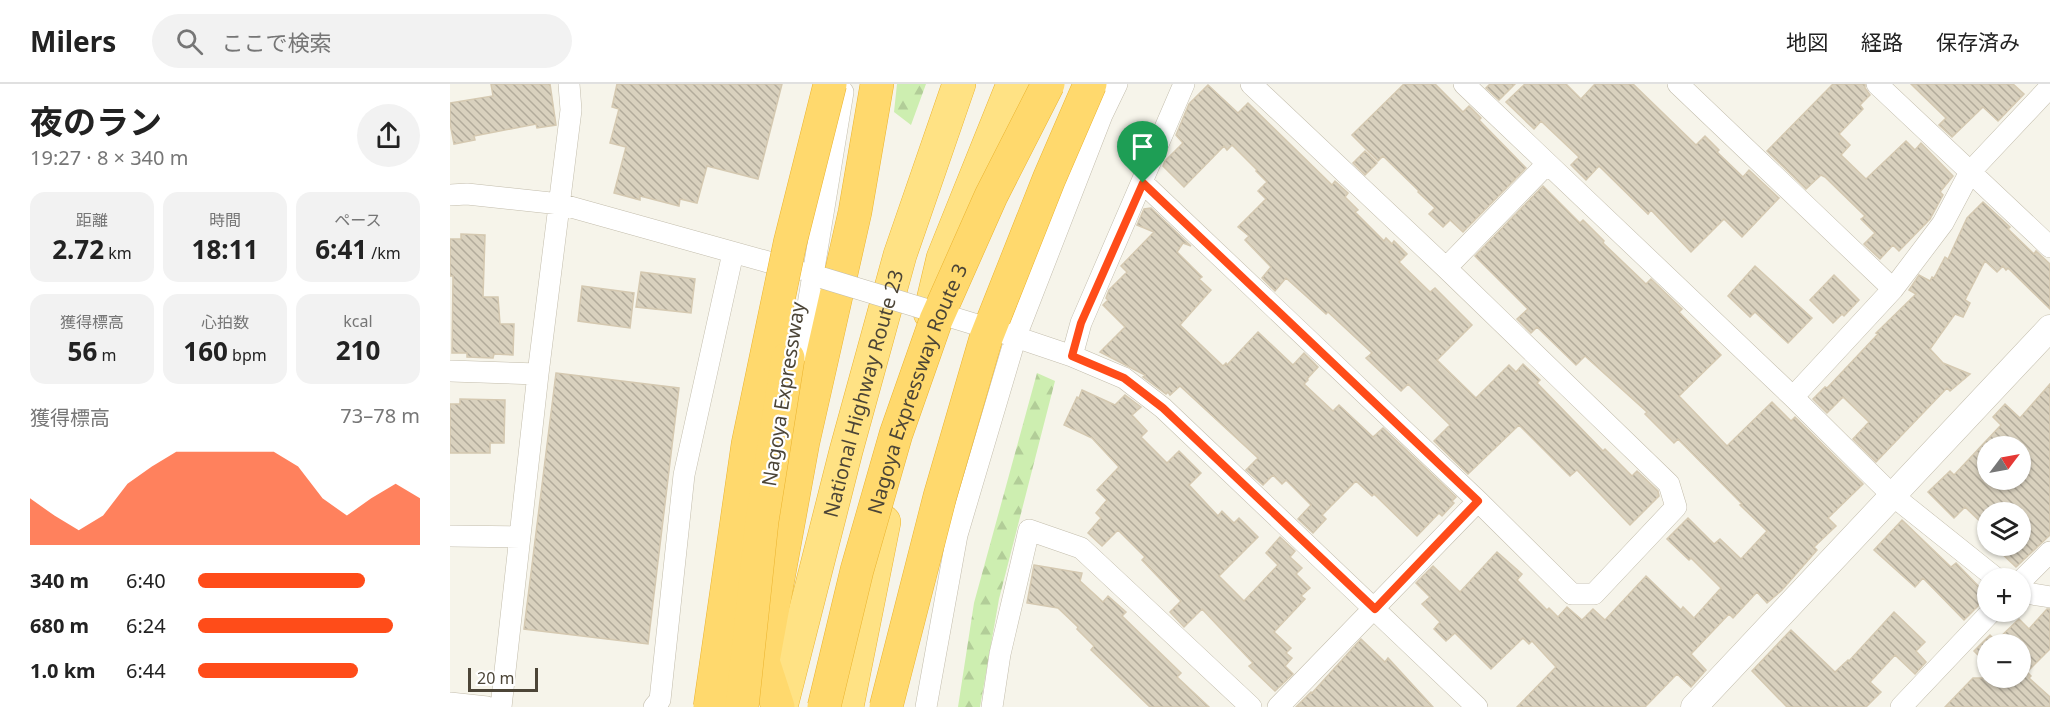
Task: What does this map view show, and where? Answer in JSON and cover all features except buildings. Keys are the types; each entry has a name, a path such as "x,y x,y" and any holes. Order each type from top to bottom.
{"highway":[{"path":"710,707 748,444 790,243 830,84"},
{"name":"Nagoya Expressway","path":"742,707 762,521 774,435 807,250 845,84"},
{"path":"780,707 763,661 802,442 855,212 877,84"},
{"name":"National Highway Route 23","path":"780,707 846,451 897,266 959,84"},
{"path":"847,707 893,476 943,258 1013,84"},
{"name":"Nagoya Expressway Route 3","path":"824,707 857,570 896,434 936,320 991,196 1048,84"},
{"path":"886,707 940,496 986,338 1049,178 1090,84"},
{"path":"867,707 870,651 893,476"}],"street":[{"path":"501,707 538,374 571,110 568,84"},
{"path":"715,707 771,512 817,276 845,84"},
{"path":"926,707 957,535 1011,335 1117,84"},
{"path":"1072,356 1081,323 1184,84"},
{"path":"1143,183 1478,501 1572,594 1594,594 1676,507 1670,484 1251,84"},
{"path":"1464,84 1793,397 1892,495 1983,568"},
{"path":"1877,84 2050,247"},
{"path":"1793,397 1893,289 1943,223 1970,172 2050,87"},
{"path":"1691,88 1893,289"},
{"path":"1446,268 1546,164"},
{"path":"450,195 466,194 560,204 817,276 1011,335 1072,356 1124,378 1163,408 1477,707"},
{"path":"654,707 660,700 684,475 733,253"},
{"path":"1694,707 2050,328"},
{"path":"450,371 538,374"},
{"path":"1278,707 1478,501"},
{"path":"992,707 1000,654 1029,530 1081,548 1251,707"},
{"path":"450,536 520,537"},
{"path":"2031,571 2050,552"},
{"path":"2031,594 2050,597"},
{"path":"1901,707 1982,622"},
{"path":"450,703 487,707"}],"green space":[{"path":"897,84 926,84 911,125 894,112"},
{"path":"1037,373 1055,381 999,599 980,707 958,707 974,603"}],"route":[{"path":"1143,183 1478,501 1375,609 1163,408 1124,378 1072,356 1081,323 1128,212 1143,183"}]}
